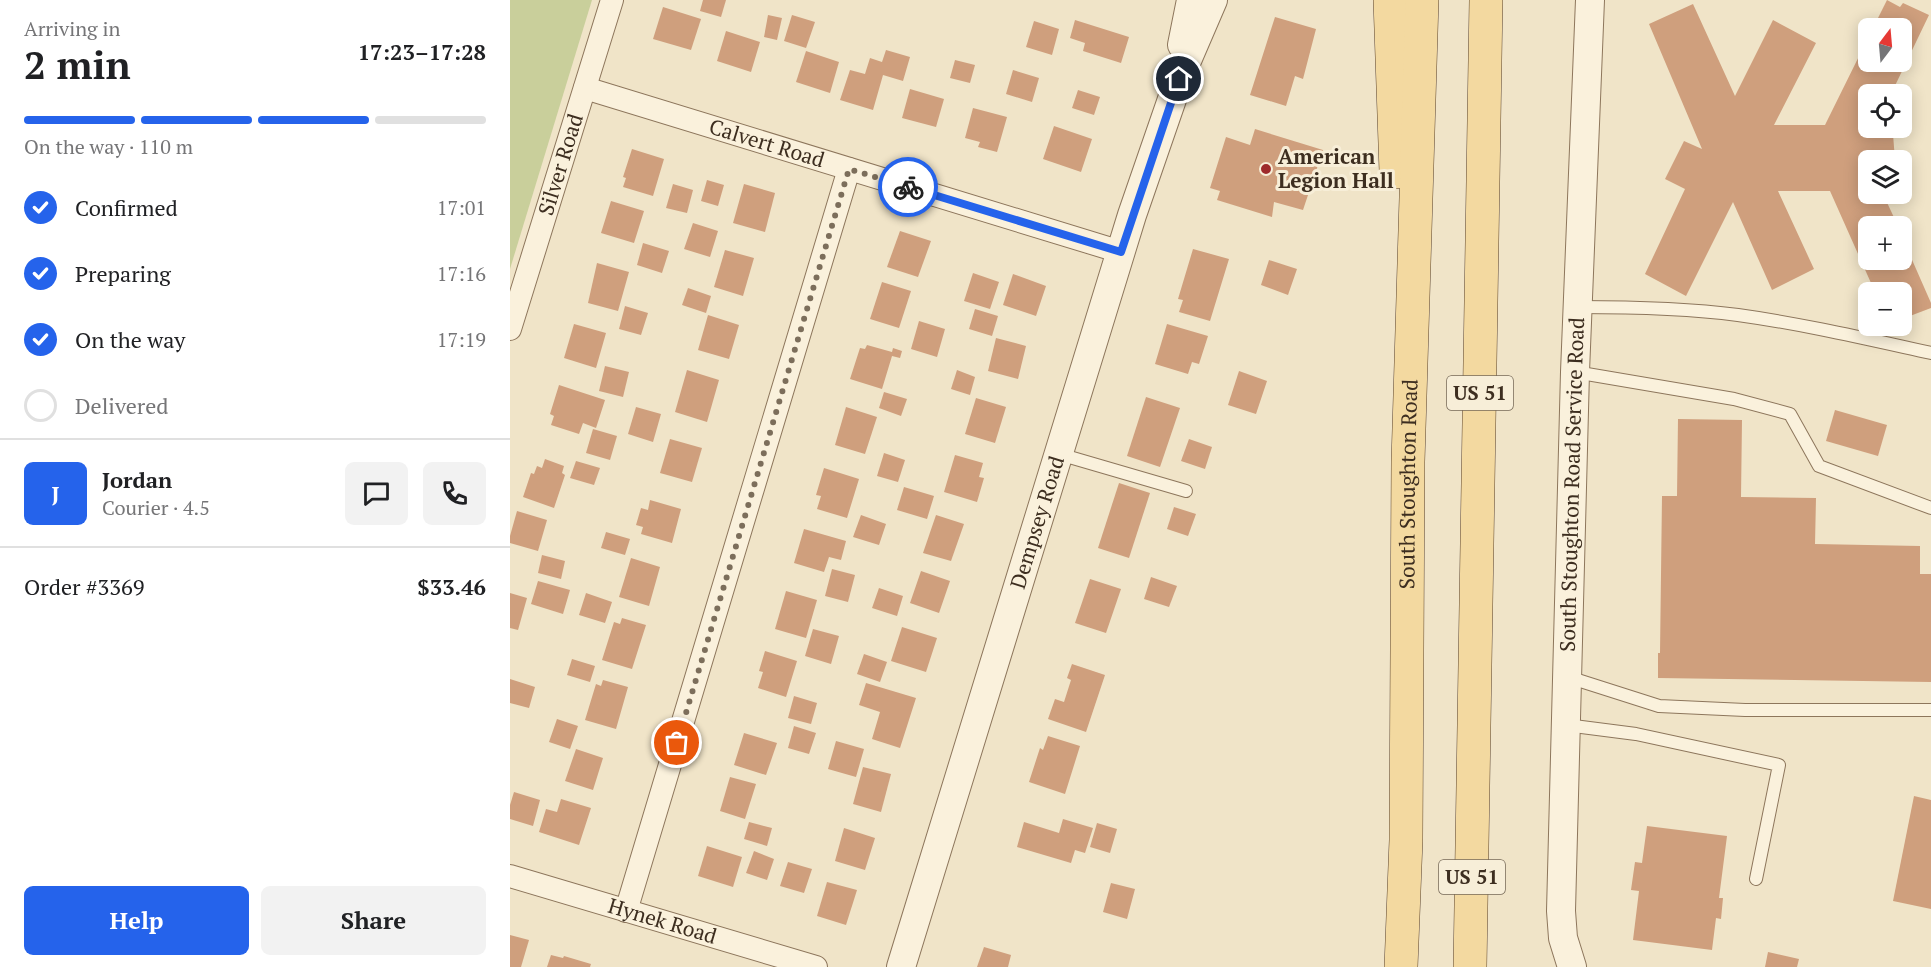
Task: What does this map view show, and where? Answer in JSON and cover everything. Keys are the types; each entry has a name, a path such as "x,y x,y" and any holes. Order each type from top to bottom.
{"main road":[{"path":"1390,0 1408,462"},
{"name":"South Stoughton Road","path":"1401,967 1407,840 1408,462 1422,0"},
{"name":"US 51","path":"1470,967 1486,0"}],"street":[{"name":"Silver Road","path":"510,329 612,0"},
{"name":"Dempsey Road","path":"1179,79 1184,34 1191,0"},
{"name":"Dempsey Road","path":"901,967 1121,252 1179,79 1212,0"},
{"name":"South Stoughton Road Service Road","path":"1572,967 1563,938 1561,912 1575,372 1590,0"},
{"name":"Calvert Road","path":"585,88 1121,252"},
{"path":"626,911 849,169"},
{"name":"Hynek Road","path":"510,876 816,967"}],"lane":[{"path":"1578,307 1652,308 1737,315 1843,333 1931,353"},
{"path":"1575,372 1734,399 1790,414 1819,466 1931,508"},
{"path":"1059,454 1186,491"},
{"path":"1566,676 1659,706 1745,710 1931,710"},
{"path":"1565,725 1636,734 1779,765 1756,879"}],"green space":[{"path":"510,0 592,0 510,269"}],"building":[{"path":"703,0 726,0 721,17 700,11"},
{"path":"1887,0 1900,7 1903,3 1929,15 1912,50 1912,18 1878,18"},
{"path":"1693,4 1735,96 1773,20 1816,43 1774,125 1825,125 1858,58 1858,72 1902,72 1896,84 1858,84 1858,138 1893,138 1894,150 1858,150 1858,204 1888,204 1893,216 1858,216 1858,254 1830,191 1778,191 1814,269 1772,290 1733,202 1686,296 1645,274 1685,189 1665,179 1684,141 1702,149 1649,24"},
{"path":"663,7 701,19 691,50 653,39"},
{"path":"768,15 782,18 777,40 764,37"},
{"path":"792,15 815,22 806,48 784,41"},
{"path":"1275,17 1316,29 1303,79 1295,76 1286,106 1250,95"},
{"path":"1075,20 1129,37 1121,63 1083,51 1085,43 1070,38"},
{"path":"1034,21 1059,29 1052,55 1026,47"},
{"path":"726,31 760,42 751,72 717,61"},
{"path":"886,50 910,57 903,81 883,75 873,110 840,100 850,70 865,74 870,58 882,62"},
{"path":"806,51 839,62 830,93 796,82"},
{"path":"955,60 975,65 970,83 950,78"},
{"path":"1013,70 1039,78 1032,102 1006,94"},
{"path":"910,89 944,99 936,127 902,118"},
{"path":"1078,90 1100,97 1094,115 1072,108"},
{"path":"973,108 1007,117 997,152 978,147 980,142 965,138"},
{"path":"1054,126 1092,139 1081,172 1043,159"},
{"name":"American Legion Hall","path":"1255,129 1323,150 1303,210 1274,202 1272,217 1217,200 1220,191 1210,188 1226,137 1250,145"},
{"path":"632,149 664,159 653,196 623,187 626,178 623,177"},
{"path":"707,180 724,185 718,206 701,201"},
{"path":"673,184 693,190 687,213 666,208"},
{"path":"744,184 775,193 765,232 733,223"},
{"path":"611,201 644,211 634,243 601,233"},
{"path":"693,223 718,231 710,257 684,249"},
{"path":"900,231 931,241 918,277 887,267"},
{"path":"643,243 669,251 662,273 637,265"},
{"path":"1193,249 1229,259 1210,321 1179,312 1183,300 1178,299"},
{"path":"725,250 754,258 743,296 714,287"},
{"path":"1269,260 1297,269 1288,295 1261,285"},
{"path":"1912,260 1931,303 1931,308 1912,315 1912,282 1871,282 1865,270 1912,270"},
{"path":"597,263 629,272 618,311 588,303"},
{"path":"973,273 999,282 990,309 964,301"},
{"path":"1013,274 1046,286 1036,316 1003,305"},
{"path":"882,282 911,291 899,328 870,319"},
{"path":"688,288 711,296 706,313 682,305"},
{"path":"625,306 648,313 641,335 619,329"},
{"path":"975,309 998,316 992,336 969,329"},
{"path":"708,315 739,325 729,359 698,350"},
{"path":"919,321 945,329 937,357 911,349"},
{"path":"574,324 606,333 596,368 564,358"},
{"path":"1167,324 1208,336 1199,364 1192,362 1188,374 1155,364"},
{"path":"996,338 1026,346 1018,379 988,371"},
{"path":"867,345 892,352 893,348 902,351 900,358 892,356 882,389 850,379 860,348 865,349"},
{"path":"605,366 629,372 623,397 599,391"},
{"path":"687,370 719,380 707,422 675,412"},
{"path":"957,370 975,377 970,395 951,389"},
{"path":"1239,371 1267,381 1256,414 1228,405"},
{"path":"559,385 605,400 596,428 583,423 579,434 551,425 554,416 550,414"},
{"path":"884,392 907,399 901,416 879,408"},
{"path":"1146,397 1180,408 1160,467 1127,456"},
{"path":"976,398 1006,407 995,443 965,434"},
{"path":"636,407 661,414 653,442 628,434"},
{"path":"846,407 877,417 865,454 835,445"},
{"path":"1835,410 1887,425 1878,456 1826,441"},
{"path":"1678,419 1742,420 1741,497 1816,498 1815,544 1920,546 1920,574 1931,574 1931,682 1658,678 1662,496 1677,496"},
{"path":"593,429 617,436 610,460 586,453"},
{"path":"670,439 702,448 692,482 660,473"},
{"path":"1189,439 1212,447 1205,469 1181,461"},
{"path":"884,453 905,460 898,482 877,476"},
{"path":"955,455 983,463 979,477 984,478 977,502 944,492"},
{"path":"545,459 564,466 562,473 565,475 554,508 523,497 531,473 534,474 537,466 542,468"},
{"path":"576,461 600,468 594,485 570,478"},
{"path":"824,468 859,479 847,518 817,509 821,496 816,495"},
{"path":"1119,483 1150,493 1129,558 1098,548"},
{"path":"904,487 934,496 927,519 897,510"},
{"path":"650,500 681,509 672,543 641,534 643,527 636,525 641,508 648,510"},
{"path":"1174,507 1196,514 1188,536 1167,529"},
{"path":"517,511 547,520 538,551 510,543"},
{"path":"861,515 886,524 879,545 853,537"},
{"path":"936,515 964,524 951,561 923,553"},
{"path":"804,529 846,541 841,560 829,557 824,572 794,563"},
{"path":"606,532 630,539 625,555 601,548"},
{"path":"542,555 565,561 561,579 538,573"},
{"path":"631,558 660,567 649,606 619,597"},
{"path":"832,569 855,575 848,602 825,596"},
{"path":"921,571 950,581 939,613 910,603"},
{"path":"1151,577 1177,586 1169,607 1144,599"},
{"path":"1090,579 1121,589 1106,633 1075,623"},
{"path":"538,581 570,590 563,614 531,604"},
{"path":"879,588 903,596 897,616 872,608"},
{"path":"786,591 817,600 806,638 775,629"},
{"path":"510,593 527,598 518,630 510,628"},
{"path":"586,593 612,602 605,623 579,615"},
{"path":"622,618 646,625 632,669 602,660 614,622 620,624"},
{"path":"902,627 937,638 926,672 891,661"},
{"path":"813,629 839,636 831,664 805,656"},
{"path":"765,651 797,661 786,697 758,688 763,672 759,671"},
{"path":"864,654 887,662 880,682 857,674"},
{"path":"572,659 595,666 590,682 567,675"},
{"path":"1072,664 1105,675 1086,732 1048,719 1055,699 1064,702 1071,680 1067,678"},
{"path":"510,679 535,687 529,708 510,703"},
{"path":"603,680 628,687 616,729 585,720 596,684 601,686"},
{"path":"866,683 916,698 900,748 872,739 880,712 859,705"},
{"path":"794,696 817,703 811,724 788,718"},
{"path":"557,719 578,726 570,749 549,742"},
{"path":"794,726 816,733 809,754 788,748"},
{"path":"744,733 777,743 766,775 734,765"},
{"path":"1048,736 1080,746 1065,794 1029,782 1040,748 1043,750"},
{"path":"836,741 864,749 856,777 828,769"},
{"path":"576,749 603,758 593,790 565,781"},
{"path":"863,767 891,774 881,812 853,804"},
{"path":"730,777 756,784 745,819 720,811"},
{"path":"514,792 540,800 533,826 510,819 510,805"},
{"path":"1914,796 1931,800 1931,909 1893,901"},
{"path":"561,799 591,808 579,845 539,832 546,809 557,812"},
{"path":"1063,819 1093,828 1085,853 1075,850 1071,863 1017,847 1024,822 1059,833"},
{"path":"749,822 772,828 767,846 744,839"},
{"path":"1097,823 1117,829 1110,853 1090,847"},
{"path":"1647,826 1727,836 1719,898 1723,898 1721,919 1716,918 1712,950 1633,940 1639,891 1631,890 1635,862 1642,863"},
{"path":"844,828 875,838 865,870 835,861"},
{"path":"707,846 742,857 733,887 698,876"},
{"path":"754,851 774,859 767,880 746,873"},
{"path":"788,862 812,869 804,893 780,886"},
{"path":"827,882 857,890 846,925 817,916"},
{"path":"1111,883 1135,889 1127,919 1103,912"},
{"path":"510,935 529,940 521,967 510,967"},
{"path":"984,947 1011,955 1008,967 977,967"},
{"path":"1768,952 1799,959 1797,967 1765,967"},
{"path":"551,955 563,958 564,956 591,964 590,967 547,967"}],"way so far":[{"path":"677,743 849,169 908,187"}],"place":[{"name":"American Legion Hall","path":"1266,169"}],"route":[{"path":"908,187 1121,252 1179,79"}]}
